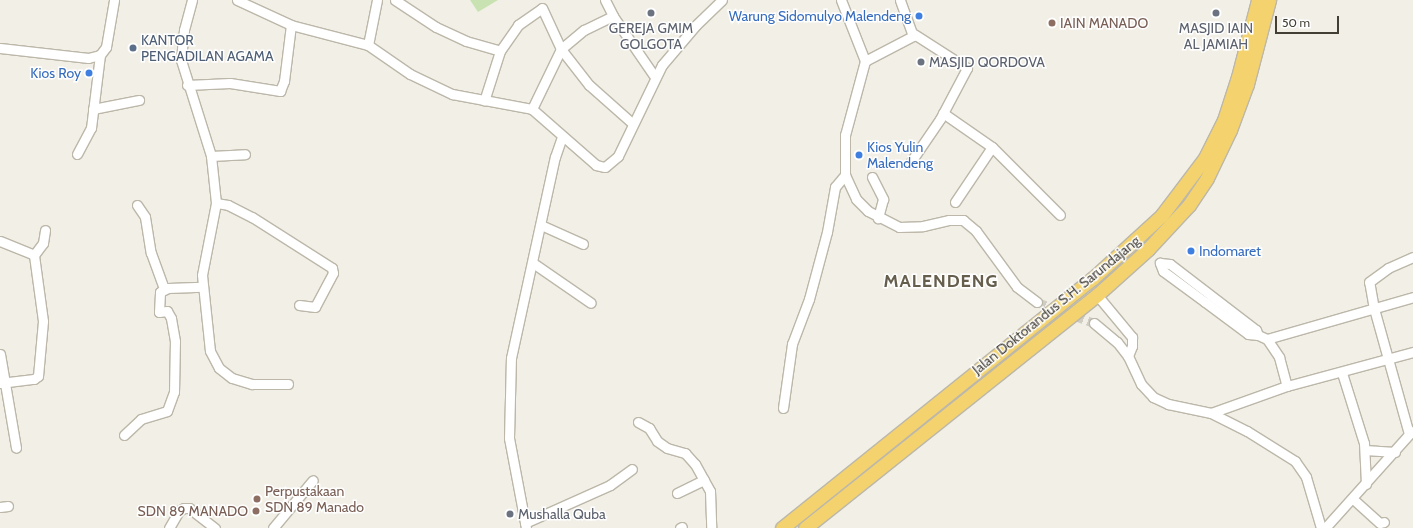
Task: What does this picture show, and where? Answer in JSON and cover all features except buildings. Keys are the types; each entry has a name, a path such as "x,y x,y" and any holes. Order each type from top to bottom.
{"highway":[{"name":"Jalan Doktorandus S.H. Sarundajang","path":"782,528 1092,279 1162,215 1205,158 1224,120 1238,77 1258,0"},
{"name":"Jalan Doktorandus S.H. Sarundajang","path":"805,528 1097,295 1145,252 1189,205 1215,163 1247,84 1269,0"}],"street":[{"path":"77,154 90,132 100,55 106,47 114,0"},
{"path":"192,0 181,52 188,85 211,156 216,203 203,263 202,287 208,342 219,368 232,378 252,384 288,384"},
{"path":"237,0 291,25 368,45 426,82 452,94 484,101 532,108 562,137 596,165 605,167 618,156 632,124 656,77 686,37 722,0"},
{"path":"368,45 377,0"},
{"path":"395,0 436,27 466,41 500,51"},
{"path":"605,0 613,16 656,77"},
{"path":"841,0 865,61 845,136 846,175 856,199 878,218 899,227 911,227 949,220 963,220 976,230 1017,286 1037,302"},
{"path":"900,0 917,36 967,68 943,113 910,163"},
{"path":"484,101 500,51 518,25 541,4 561,49 589,85 632,124"},
{"path":"532,108 561,49 584,30 613,16"},
{"path":"188,85 230,83 280,91 284,81 291,25"},
{"path":"865,61 917,36"},
{"path":"0,48 88,58 100,55"},
{"path":"93,109 139,100"},
{"path":"943,113 992,147 1060,215"},
{"path":"562,137 554,157 533,263 513,346 508,390 512,458 526,525 610,485 632,469"},
{"path":"955,202 992,147"},
{"path":"211,156 244,154"},
{"path":"783,408 792,344 809,299 827,232 835,187 846,175"},
{"path":"872,177 883,199 878,218"},
{"path":"216,203 228,205 252,217 332,268 333,273 315,307 299,305"},
{"path":"137,205 145,217 151,253 164,288"},
{"path":"541,225 584,244"},
{"path":"2,382 34,379 38,376 43,321 34,255 42,243 45,230"},
{"path":"0,241 34,255"},
{"path":"1145,252 1160,263 1170,264 1256,330 1279,357 1287,386"},
{"path":"1325,528 1353,499 1411,432 1374,309 1369,282 1388,268 1413,257"},
{"path":"533,263 592,303"},
{"path":"164,288 202,287"},
{"path":"124,435 141,419 167,411 174,392 175,341 171,318 167,310 159,312 158,307 160,294 164,288"},
{"path":"1097,295 1132,337 1132,346 1128,356"},
{"path":"1262,337 1374,309 1413,297"},
{"path":"1094,323 1117,342 1128,356 1141,384 1153,397 1168,404 1211,413 1247,431 1295,461 1306,477 1321,528"},
{"path":"1211,413 1287,386 1342,373 1413,352"},
{"path":"0,354 2,382 16,448"},
{"path":"1342,373 1366,450 1366,484"},
{"path":"638,422 649,428 655,439 667,448 678,450 690,457 710,491 712,500 710,528"},
{"path":"1366,450 1395,452"},
{"path":"273,528 313,480"},
{"path":"677,493 704,480"},
{"path":"1353,499 1380,522 1384,522"},
{"path":"170,528 179,511 184,508 189,508 215,528"}],"green space":[{"path":"470,0 498,0 478,12"}],"tunnel":[{"path":"1037,302 1094,323"}],"place":[{"name":"GEREJA GMIM GOLGOTA","path":"651,13"},
{"name":"MASJID IAIN AL JAMIAH","path":"1216,13"},
{"name":"Warung Sidomulyo Malendeng","path":"919,16"},
{"name":"IAIN MANADO","path":"1052,23"},
{"name":"KANTOR PENGADILAN AGAMA","path":"133,48"},
{"name":"MASJID QORDOVA","path":"921,62"},
{"name":"Kios Roy","path":"89,73"},
{"name":"Kios Yulin Malendeng","path":"859,155"},
{"name":"Indomaret","path":"1191,251"},
{"name":"Perpustakaan SDN 89 Manado","path":"257,499"},
{"name":"SDN 89 MANADO","path":"256,511"},
{"name":"Mushalla Quba","path":"510,514"}],"district":[{"name":"MALENDENG","path":"941,281"}]}
